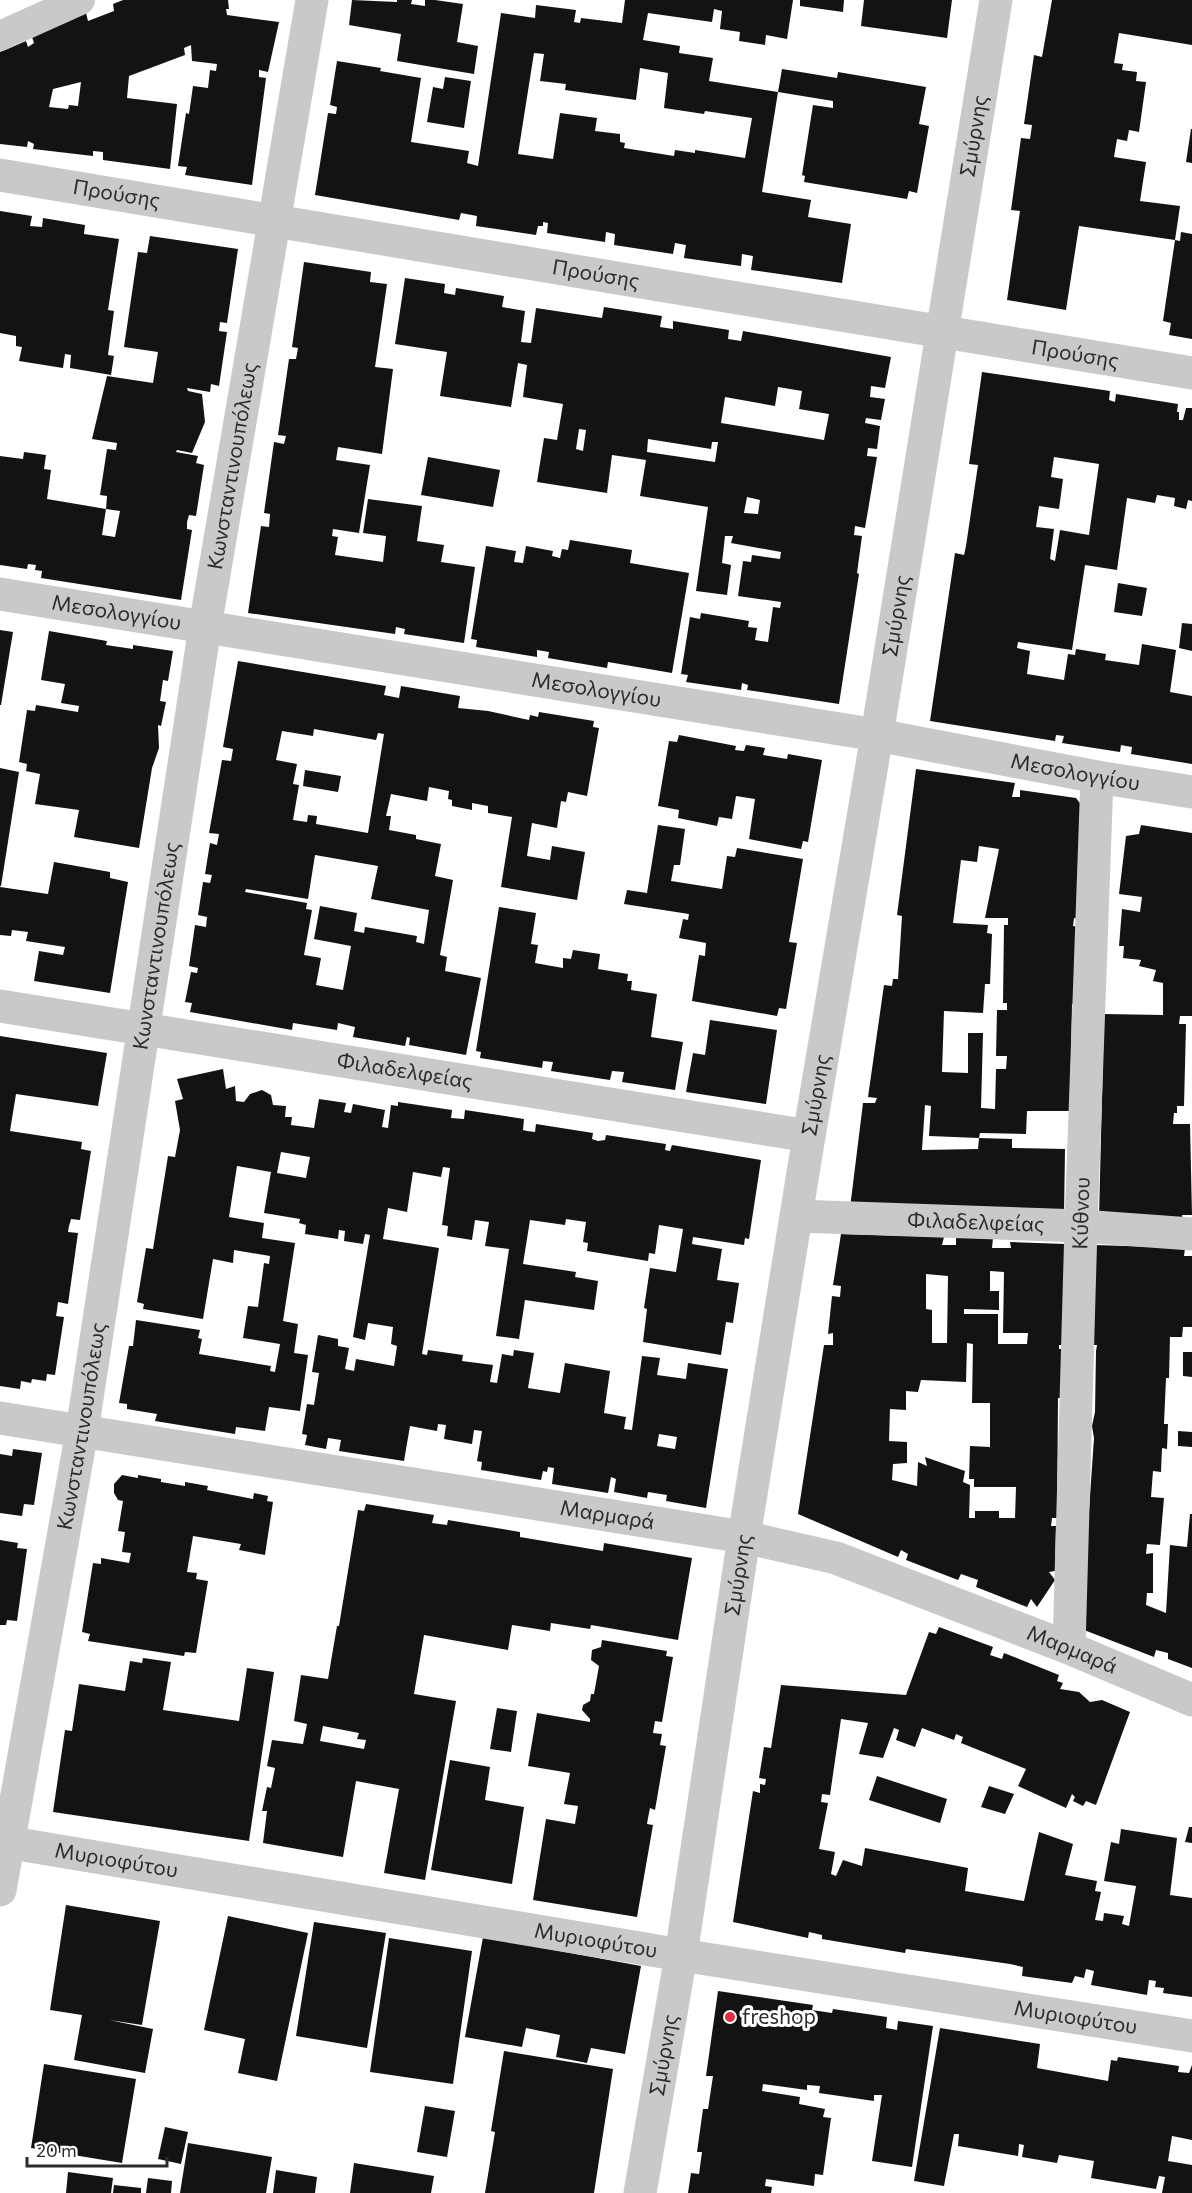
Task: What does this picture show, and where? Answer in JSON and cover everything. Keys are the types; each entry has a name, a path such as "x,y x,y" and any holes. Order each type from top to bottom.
{"street":[{"path":"0,36 80,0"},
{"name":"Κωνσταντινουπόλεως","path":"0,1890 4,1841 82,1431 205,627 312,0"},
{"name":"Σμύρνης","path":"640,2193 681,1955 808,1136 878,735 996,0"},
{"name":"Προύσης","path":"0,174 1192,373"},
{"name":"Μεσολογγίου","path":"0,594 878,735 1097,777 1192,792"},
{"name":"Κύθνου","path":"1070,1648 1081,1226 1097,777"},
{"name":"Φιλαδελφείας","path":"0,1006 808,1136"},
{"name":"Φιλαδελφείας","path":"796,1216 1081,1226 1192,1234"},
{"name":"Μαρμαρά","path":"0,1418 744,1537 836,1558 1070,1648 1192,1700"},
{"name":"Μυριοφύτου","path":"4,1841 681,1955 1192,2036"}],"building":[{"path":"123,0 228,0 227,15 279,22 268,72 259,70 259,77 266,78 252,185 185,175 187,167 178,166 186,113 189,114 193,86 208,88 210,70 216,71 217,64 192,61 191,45 184,48 185,55 129,76 127,98 177,104 170,169 103,160 103,152 93,151 93,156 33,149 34,144 28,141 27,147 0,144 0,52 26,41 28,47 34,43 32,37 86,13 88,21 114,11 113,4","holes":["81,82 78,106 69,105 68,109 49,107 53,89"]},
{"path":"352,0 397,2 397,0 412,0 411,4 425,6 425,0 463,4 457,42 478,46 474,74 397,61 401,34 349,25"},
{"path":"625,0 793,0 787,39 766,35 765,45 739,41 740,32 720,29 722,11 714,9 712,22 648,13 643,40 680,46 679,53 713,58 709,81 778,92 762,192 811,200 808,217 851,224 842,283 751,270 753,256 742,254 741,266 684,258 686,245 675,243 673,254 614,245 615,234 606,232 605,242 547,233 548,223 543,222 543,226 538,226 536,235 476,226 477,216 461,213 459,220 315,195 328,113 336,114 337,107 330,105 337,61 381,68 380,71 421,78 411,142 469,151 467,163 478,166 501,13 535,18 536,5 576,10 574,22 580,23 581,18 622,23","holes":["534,53 544,54 540,81 566,84 565,90 636,100 640,68 668,73 664,108 752,118 745,158 695,150 695,153 675,150 674,156 624,148 625,143 620,142 620,134 595,131 597,118 560,113 553,159 518,154"]},
{"path":"800,0 844,0 843,12 800,6"},
{"path":"864,0 952,0 947,38 861,26"},
{"path":"1052,0 1192,0 1192,45 1119,33 1114,63 1123,64 1122,70 1137,72 1136,81 1146,82 1139,132 1129,130 1127,141 1117,139 1114,157 1146,162 1140,201 1180,206 1175,240 1079,226 1066,310 1007,300 1020,211 1011,210 1021,138 1030,139 1032,125 1024,124 1034,55 1042,57"},
{"path":"782,69 837,78 838,72 926,87 919,124 929,126 917,193 909,191 907,199 804,182 805,176 802,175 813,105 833,108 833,101 778,92"},
{"path":"445,77 471,81 464,128 427,122 433,87 443,89"},
{"path":"1192,129 1192,163 1186,162"},
{"path":"0,211 32,216 30,226 42,227 43,218 85,225 84,234 119,239 108,310 114,311 108,355 114,356 111,375 70,368 71,355 65,354 63,368 19,361 22,347 16,346 16,336 0,333"},
{"path":"1181,232 1192,234 1192,339 1169,335 1171,323 1163,321 1175,240 1180,241"},
{"path":"150,236 238,249 227,323 220,322 219,331 227,332 219,386 211,384 210,392 187,388 188,391 202,394 205,422 192,453 177,450 176,452 198,456 196,463 204,465 196,516 189,515 187,522 187,529 192,530 181,600 41,578 42,571 35,570 36,565 28,564 27,569 0,565 0,456 23,459 24,452 46,455 44,469 51,470 47,499 106,509 107,496 100,495 107,449 116,450 117,443 92,439 107,376 153,383 158,352 124,347 138,252 147,253","holes":["106,509 120,511 115,537 102,535"]},
{"path":"304,262 371,272 370,282 387,284 375,367 393,369 382,454 338,447 336,460 370,465 359,533 333,529 332,536 338,537 335,555 383,562 386,536 363,533 368,499 422,506 417,541 444,545 441,562 475,567 464,643 404,634 405,629 396,627 395,634 248,613 261,526 269,527 270,514 264,513 274,442 284,444 286,436 278,435 289,359 296,359 298,348 292,347"},
{"path":"405,278 445,284 444,293 455,295 456,288 504,296 502,307 525,311 521,342 531,343 536,308 602,318 604,307 662,316 660,327 673,329 673,321 729,330 728,339 741,341 743,331 891,357 885,388 871,386 870,397 885,399 881,420 866,418 865,423 880,426 877,449 868,448 867,456 877,457 865,528 855,526 854,535 862,536 857,573 859,574 839,704 747,690 748,685 742,683 741,690 686,682 688,675 681,674 690,617 700,619 701,613 749,621 748,627 757,628 755,640 768,642 773,607 780,608 781,602 738,596 743,561 751,562 752,555 780,559 781,552 731,543 733,536 725,536 722,563 731,565 727,595 696,591 708,507 640,496 646,460 612,455 607,493 537,482 544,438 557,440 563,404 523,397 527,365 518,363 511,407 440,396 447,352 395,344","holes":["778,387 802,391 799,409 829,414 824,440 721,423 725,397 775,406","579,429 586,430 583,451 576,449","648,439 711,449 712,442 718,442 715,462 647,452","747,497 760,500 758,514 744,513"]},
{"path":"982,372 1110,391 1109,400 1115,402 1116,394 1178,404 1179,420 1183,420 1186,408 1192,408 1192,501 1188,500 1186,509 1174,506 1175,498 1157,495 1155,503 1127,498 1117,570 1085,565 1072,650 1018,642 1017,648 1030,651 1027,674 1064,680 1068,654 1075,655 1076,649 1106,654 1105,660 1139,665 1142,644 1176,650 1170,692 1192,696 1192,764 1131,754 1132,747 1121,745 1120,752 1062,743 1064,736 1056,735 1055,741 930,721 955,553 964,555 966,546 978,465 969,464","holes":["1054,457 1099,464 1089,535 1060,530 1055,561 1050,559 1054,529 1036,527 1039,506 1059,509 1063,479 1051,477"]},
{"path":"428,457 500,470 493,507 421,495"},
{"path":"570,540 632,550 630,563 689,573 672,673 608,662 607,668 548,658 549,652 537,650 537,657 476,647 477,640 471,639 486,546 516,551 514,562 523,563 526,546 553,551 552,556 560,558 562,549 568,550"},
{"path":"1118,583 1147,588 1142,616 1114,612"},
{"path":"1182,623 1192,624 1192,651 1179,648"},
{"path":"0,630 13,632 1,705 0,705"},
{"path":"49,631 107,641 106,645 133,649 133,645 173,651 168,681 163,680 160,701 166,702 161,726 158,725 159,748 152,768 139,848 74,837 79,810 35,804 40,774 26,771 27,764 19,762 27,710 35,711 36,705 78,712 79,706 61,703 65,684 41,680"},
{"path":"238,661 386,686 384,695 399,698 401,686 460,696 458,708 488,711 529,720 530,715 538,717 539,712 594,721 593,727 599,728 587,796 568,792 566,802 561,801 557,828 532,823 527,856 550,860 552,846 585,852 577,900 501,887 512,817 488,813 488,806 472,803 472,810 452,806 452,800 448,799 449,791 429,787 427,801 391,794 386,816 391,816 389,830 416,835 416,839 441,844 435,876 453,880 440,955 447,957 445,971 481,978 466,1055 409,1045 410,1038 407,1037 405,1046 353,1037 355,1027 338,1023 337,1030 293,1023 292,1030 190,1012 192,1003 185,1002 191,972 197,973 198,968 189,966 195,925 206,927 207,917 198,915 203,882 210,883 212,875 205,874 210,843 217,845 219,834 209,833 222,760 231,761 233,749 223,747","holes":["314,729 376,740 378,733 384,734 368,833 316,824 317,816 308,815 307,822 293,820 299,785 293,784 297,764 276,760 282,731 313,736","315,855 378,866 371,899 429,910 424,944 416,942 417,936 365,927 364,933 354,931 357,913 320,906 314,939 351,946 343,990 316,985 321,958 304,955 312,910 306,909 307,903 245,892 246,889 308,899"]},
{"path":"679,735 736,746 735,750 744,751 746,745 765,748 763,755 787,759 788,754 822,760 808,842 803,841 801,849 749,839 755,799 736,796 732,819 719,817 717,826 678,818 679,810 658,806 669,741 677,742"},
{"path":"0,768 19,772 1,886 0,886"},
{"path":"916,769 1015,783 1012,797 1020,797 1020,790 1076,798 1082,806 1079,919 1074,918 1073,926 1079,927 1077,1005 1072,1004 1070,1111 1027,1111 1026,1134 980,1133 979,1138 1012,1139 1012,1148 1065,1149 1064,1215 850,1208 863,1103 875,1103 877,1098 868,1097 884,985 892,986 893,979 898,979 902,916 897,915","holes":["979,846 999,849 985,918 1008,918 1008,925 1004,925 1003,1003 1007,1003 1007,1010 997,1010 996,1056 1007,1056 1006,1069 996,1069 995,1109 981,1108 983,1033 968,1033 968,1073 942,1072 944,1011 983,1013 985,984 990,984 992,934 987,933 988,925 953,923 961,860 977,862","925,1105 931,1106 929,1136 979,1138 978,1149 922,1150"]},
{"path":"305,770 341,776 338,792 303,786"},
{"path":"658,825 685,829 680,865 674,865 671,881 722,889 727,856 735,857 737,848 803,859 789,942 797,943 786,1009 779,1008 777,1016 692,1001 699,955 705,956 706,943 679,938 683,919 688,920 689,914 624,904 627,890 647,893"},
{"path":"1141,825 1192,833 1192,1016 1180,1016 1179,1024 1186,1024 1184,1106 1177,1106 1173,1124 1190,1124 1192,1215 1182,1215 1183,1220 1099,1218 1104,1014 1163,1015 1163,983 1153,981 1156,970 1139,966 1141,960 1123,958 1124,946 1119,946 1122,909 1140,912 1142,897 1119,894 1126,836 1139,834"},
{"path":"54,862 110,872 110,878 128,882 110,993 34,981 39,951 63,955 65,947 26,941 28,932 12,930 11,936 0,935 0,887 48,894"},
{"path":"499,907 536,913 531,944 538,945 535,963 563,968 563,958 571,959 573,950 600,954 598,969 628,974 627,981 632,981 631,990 657,994 651,1037 683,1042 675,1090 622,1082 624,1072 612,1071 610,1080 551,1071 553,1062 543,1061 542,1068 480,1058 481,1052 476,1051"},
{"path":"710,1020 777,1030 766,1104 686,1092 693,1053 705,1055"},
{"path":"0,1036 107,1053 98,1106 16,1094 10,1131 82,1142 81,1149 91,1151 80,1220 71,1219 68,1232 78,1233 68,1304 58,1302 56,1316 64,1317 55,1375 47,1374 46,1381 32,1379 31,1383 21,1381 20,1389 0,1386"},
{"path":"223,1069 226,1089 235,1086 236,1101 244,1102 250,1094 262,1090 271,1095 273,1105 286,1106 285,1117 292,1117 291,1125 314,1128 319,1099 346,1103 344,1112 351,1113 353,1104 385,1110 382,1127 388,1128 391,1105 398,1106 398,1102 452,1110 451,1118 464,1119 465,1110 524,1119 523,1130 527,1131 535,1132 536,1124 593,1133 592,1139 598,1141 605,1140 606,1135 666,1144 665,1150 670,1151 672,1145 761,1160 749,1239 745,1238 744,1245 693,1237 692,1244 722,1249 717,1280 739,1283 733,1323 726,1322 721,1355 643,1342 647,1309 644,1308 650,1268 676,1272 683,1229 659,1225 655,1254 649,1253 648,1261 587,1251 588,1243 583,1242 586,1222 566,1219 565,1225 530,1220 523,1264 576,1272 575,1277 598,1281 594,1310 525,1300 519,1339 496,1336 509,1249 485,1246 489,1222 475,1220 472,1240 447,1236 448,1226 442,1225 450,1168 443,1167 441,1177 413,1172 407,1212 388,1208 383,1239 439,1248 422,1354 427,1355 428,1350 463,1355 462,1361 493,1365 490,1382 497,1383 502,1354 513,1356 514,1350 534,1353 528,1388 560,1393 565,1363 610,1371 604,1413 626,1417 624,1429 632,1430 642,1356 660,1358 657,1375 686,1379 688,1363 728,1369 706,1508 666,1501 667,1495 648,1492 647,1498 614,1492 616,1479 611,1477 608,1493 552,1484 554,1468 548,1467 547,1472 543,1471 541,1480 481,1470 482,1462 477,1461 482,1431 474,1430 472,1444 444,1439 446,1425 438,1424 437,1431 410,1426 404,1461 339,1451 341,1440 328,1438 326,1449 305,1445 307,1435 302,1434 307,1404 314,1405 319,1373 312,1372 318,1335 338,1339 338,1346 349,1348 345,1369 354,1371 356,1359 394,1366 397,1346 391,1344 393,1327 368,1323 365,1340 353,1337 370,1235 365,1234 363,1244 344,1241 345,1231 339,1230 338,1239 305,1234 306,1225 299,1223 300,1219 264,1213 271,1172 237,1166 229,1217 264,1223 262,1238 295,1243 283,1321 298,1324 294,1353 308,1355 300,1411 269,1407 265,1431 236,1427 235,1434 155,1421 157,1414 127,1409 127,1404 119,1403 129,1346 133,1346 136,1320 200,1330 198,1338 202,1339 199,1354 271,1366 270,1371 275,1372 280,1344 243,1338 248,1306 258,1307 264,1263 269,1264 270,1256 234,1250 233,1263 213,1259 203,1319 143,1309 144,1304 137,1302 146,1248 153,1249 168,1156 175,1157 180,1130 175,1101 183,1099 177,1079","holes":["281,1152 310,1157 306,1178 277,1173","659,1434 677,1437 675,1449 657,1446"]},
{"path":"841,1234 944,1237 942,1245 956,1245 956,1238 993,1238 992,1248 1011,1248 1010,1242 1065,1244 1064,1345 1059,1345 1059,1349 1063,1349 1062,1398 1058,1398 1057,1518 1052,1518 1051,1526 1056,1526 1055,1571 1049,1572 1055,1580 1037,1607 1031,1599 1027,1607 976,1587 978,1580 961,1574 958,1580 906,1560 908,1554 901,1550 898,1557 798,1514 824,1345 833,1345 833,1333 828,1334 832,1296 840,1297 841,1286 833,1285","holes":["990,1271 1004,1272 1003,1333 1028,1333 1027,1344 998,1344 998,1314 964,1314 964,1309 999,1310 999,1291 990,1291","926,1274 948,1276 947,1343 932,1343 932,1310 926,1309","967,1343 973,1344 972,1403 990,1403 990,1447 970,1446 969,1479 974,1479 974,1487 1016,1487 1015,1518 999,1518 999,1511 975,1511 975,1518 969,1518 970,1485 963,1482 965,1471 925,1457 927,1466 918,1462 917,1486 892,1480 893,1464 907,1463 907,1442 889,1441 890,1409 906,1410 906,1391 918,1392 921,1380 966,1382"]},
{"path":"1095,1245 1185,1248 1184,1256 1192,1256 1192,1327 1183,1327 1182,1337 1170,1337 1169,1378 1166,1378 1164,1424 1168,1424 1167,1449 1162,1448 1161,1472 1153,1471 1151,1497 1164,1498 1160,1545 1147,1544 1146,1554 1153,1553 1153,1593 1147,1593 1146,1605 1166,1613 1170,1545 1187,1547 1190,1514 1192,1514 1192,1668 1168,1659 1168,1653 1156,1650 1154,1657 1084,1630 1097,1345 1093,1345"},
{"path":"1183,1352 1192,1352 1192,1377 1183,1376"},
{"path":"1178,1431 1192,1432 1192,1447 1178,1446"},
{"path":"13,1449 42,1453 34,1505 24,1504 22,1516 0,1513 0,1454 12,1456"},
{"path":"122,1475 161,1479 161,1482 185,1486 185,1482 208,1486 207,1490 253,1499 254,1493 268,1496 267,1501 273,1502 265,1555 239,1550 241,1544 193,1536 187,1572 197,1573 196,1579 208,1581 196,1653 185,1652 184,1656 88,1641 90,1634 82,1632 93,1563 101,1564 101,1558 129,1563 131,1553 122,1552 125,1532 118,1531 123,1501 118,1500 114,1493 114,1484"},
{"path":"366,1504 434,1515 432,1523 447,1525 448,1520 520,1532 520,1537 603,1551 604,1543 692,1558 678,1640 591,1625 590,1629 551,1623 550,1631 512,1625 508,1650 424,1635 414,1694 456,1701 425,1880 384,1873 399,1789 356,1781 343,1857 263,1843 267,1811 262,1811 267,1787 271,1788 275,1768 267,1766 272,1740 303,1744 307,1724 294,1721 301,1675 328,1679 358,1510 364,1511","holes":["323,1726 359,1733 357,1739 366,1740 364,1749 320,1741"]},
{"path":"0,1540 18,1543 17,1548 27,1549 17,1621 7,1620 6,1625 0,1625"},
{"path":"939,1627 993,1647 990,1655 1002,1659 1004,1653 1059,1675 1057,1681 1063,1683 1060,1689 1079,1692 1090,1702 1102,1700 1130,1712 1096,1805 1086,1801 1083,1806 1073,1801 1075,1797 1072,1794 1066,1808 1018,1786 1026,1769 961,1743 963,1737 956,1734 954,1740 922,1728 915,1747 896,1740 899,1730 894,1728 883,1758 859,1754 868,1723 841,1719 830,1795 822,1794 821,1802 828,1803 819,1849 835,1852 831,1874 836,1876 843,1860 862,1866 865,1848 968,1868 965,1891 1024,1901 1039,1832 1073,1844 1065,1875 1097,1881 1095,1891 1101,1892 1095,1920 1103,1921 1104,1913 1124,1916 1122,1924 1129,1926 1136,1886 1104,1881 1111,1842 1119,1844 1121,1829 1177,1838 1170,1895 1192,1898 1192,1997 1163,1993 1164,1988 1155,1987 1156,1981 1149,1980 1147,1995 1091,1985 1094,1971 1086,1969 1084,1978 1075,1976 1072,1983 1022,1976 1023,1967 1010,1964 906,1949 905,1953 822,1939 822,1935 809,1932 808,1938 733,1922 753,1791 760,1793 760,1784 765,1785 766,1779 759,1778 764,1747 771,1748 781,1685 906,1695 929,1632 936,1634"},
{"path":"602,1640 667,1651 666,1656 673,1657 662,1722 655,1721 653,1733 662,1734 660,1745 666,1746 655,1810 650,1808 648,1818 647,1824 653,1825 637,1917 533,1900 546,1819 575,1824 578,1806 564,1804 570,1773 528,1766 537,1713 590,1722 582,1710 583,1705 590,1701 591,1694 594,1694 599,1666 591,1660 592,1650 601,1647"},
{"path":"143,1658 171,1662 163,1710 239,1721 247,1668 274,1672 249,1841 53,1812 65,1730 72,1731 79,1684 125,1691 130,1661 142,1663"},
{"path":"497,1708 517,1711 511,1752 490,1749"},
{"path":"450,1760 490,1767 485,1800 524,1807 512,1884 431,1870"},
{"path":"877,1776 947,1799 940,1823 869,1800"},
{"path":"989,1786 1014,1794 1005,1814 981,1807"},
{"path":"1189,1827 1192,1827 1192,1843 1185,1842"},
{"path":"66,1905 160,1921 142,2025 109,2020 153,2029 145,2073 74,2060 82,2015 50,2010"},
{"path":"228,1916 308,1933 277,2081 238,2073 245,2039 204,2030"},
{"path":"314,1922 386,1933 367,2048 296,2036"},
{"path":"483,1937 641,1966 625,2054 591,2048 587,2063 556,2057 560,2035 526,2028 522,2047 465,2037"},
{"path":"389,1938 472,1951 453,2084 370,2072"},
{"path":"718,1991 813,2005 812,2010 832,2013 833,2009 887,2017 886,2028 897,2030 898,2021 933,2026 912,2167 872,2161 882,2095 874,2095 874,2101 819,2093 820,2086 807,2085 807,2090 763,2084 762,2091 800,2097 799,2104 825,2109 823,2117 831,2118 823,2175 815,2174 814,2186 766,2179 765,2186 772,2187 771,2193 688,2193 691,2173 699,2174 702,2152 697,2152 703,2109 708,2109 713,2076 706,2076"},
{"path":"940,2028 1040,2044 1037,2068 1108,2081 1111,2060 1117,2061 1118,2057 1179,2066 1178,2072 1189,2073 1192,2065 1192,2140 1172,2136 1168,2161 1192,2165 1192,2193 1162,2193 1165,2177 1159,2176 1156,2189 1091,2178 1094,2161 1059,2155 1057,2163 1022,2157 1024,2145 1019,2144 1018,2156 958,2146 959,2134 954,2134 944,2186 914,2181"},
{"path":"504,2051 613,2069 594,2193 485,2193 495,2132 491,2131"},
{"path":"44,2064 136,2079 122,2163 31,2148"},
{"path":"425,2106 455,2111 447,2157 417,2152"},
{"path":"165,2127 188,2132 181,2164 158,2159"},
{"path":"188,2143 272,2157 266,2193 180,2193"},
{"path":"354,2163 434,2176 431,2193 350,2193"},
{"path":"276,2170 317,2177 315,2193 273,2193"},
{"path":"68,2172 113,2178 111,2193 66,2193"},
{"path":"148,2178 172,2181 171,2193 146,2193"},
{"path":"114,2185 141,2188 141,2193 113,2193"}],"place":[{"name":"freshop","path":"730,2017"}]}
